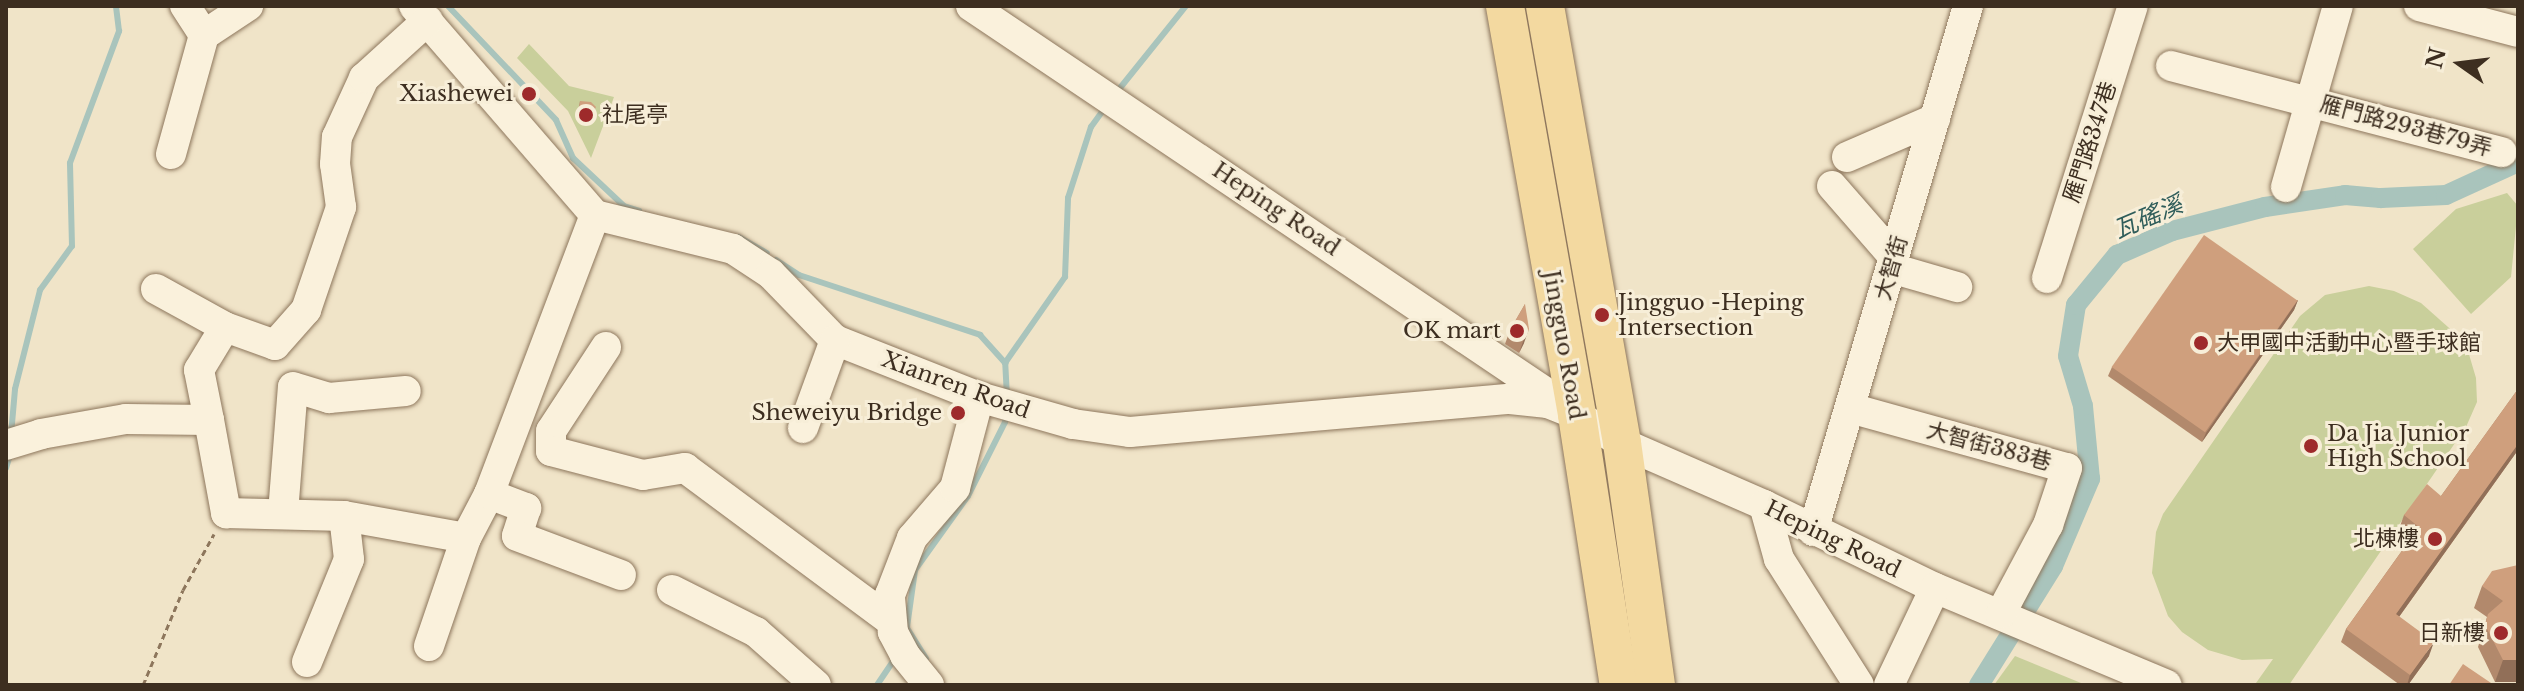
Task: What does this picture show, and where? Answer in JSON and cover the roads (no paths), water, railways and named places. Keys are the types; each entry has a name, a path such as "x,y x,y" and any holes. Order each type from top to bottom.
{"main road":[{"name":"Jingguo Road","path":"1505,6 1577,415 1619,685"},
{"name":"Jingguo Road","path":"1545,6 1622,443 1656,685"}],"street":[{"path":"185,6 204,35"},
{"path":"171,154 204,35 248,6"},
{"name":"Heping Road","path":"971,6 1496,356 1577,415"},
{"name":"大智街","path":"1813,531 1968,6"},
{"name":"雁門路347巷","path":"2047,278 2133,6"},
{"path":"2286,187 2338,6"},
{"path":"2419,6 2518,32"},
{"path":"156,289 225,327 275,345 306,310 341,207 335,164 337,137 364,78 421,13 595,215 489,494 466,538 429,646"},
{"name":"雁門路293巷79弄","path":"2171,66 2502,152"},
{"path":"1847,157 1935,119"},
{"path":"1832,186 1892,262 1957,287"},
{"name":"Xianren Road","path":"595,215 733,249 771,274 835,340 979,397 1073,424 1130,432 1510,399 1548,403 1577,415 1622,443"},
{"path":"225,327 199,370 226,513 344,516 466,538"},
{"path":"803,428 835,340"},
{"path":"606,347 551,431 551,451 643,475 685,468 905,657"},
{"path":"283,513 293,387 329,398 406,391"},
{"path":"905,657 890,595 912,538 955,488 979,397"},
{"name":"大智街383巷","path":"1850,408 2067,468 2048,525 2001,613"},
{"path":"6,445 41,434 126,419 209,420"},
{"name":"Heping Road","path":"1622,443 1764,505 1935,588 2040,630 2120,675"},
{"path":"489,494 526,508 517,536 621,575"},
{"path":"1764,505 1779,559 1859,685"},
{"path":"307,662 349,559 344,516"},
{"path":"1889,685 1935,588"},
{"path":"672,590 756,632 816,685"},
{"path":"2120,675 2167,685"}],"waterway":[{"path":"11,435 15,389 40,290 72,246 70,163 119,31 116,6"},
{"path":"448,6 556,120 573,158 624,206 639,211"},
{"path":"1116,93 1186,6"},
{"path":"1007,397 1005,363 1065,277 1068,198 1091,127 1105,108"},
{"name":"瓦磘溪","path":"1979,685 2053,566 2090,479 2083,406 2068,356 2076,305 2117,255 2172,231 2265,207 2345,195 2381,198 2446,195 2518,162"},
{"path":"739,237 767,253"},
{"path":"776,260 799,275 980,335 1005,363"},
{"path":"907,627 915,570 968,496 1005,422 1006,412"},
{"path":"6,468 10,455"},
{"path":"907,628 926,658"},
{"path":"877,685 895,658"}],"place":[{"name":"Xiashewei","path":"529,94"},
{"name":"社尾亭","path":"586,115"},
{"name":"Jingguo -Heping Intersection","path":"1602,315"},
{"name":"OK mart","path":"1517,331"},
{"name":"大甲國中活動中心暨手球館","path":"2201,343"},
{"name":"Sheweiyu Bridge","path":"958,413"},
{"name":"Da Jia Junior High School","path":"2311,446"},
{"name":"北棟樓","path":"2435,539"},
{"name":"日新樓","path":"2501,633"}]}
